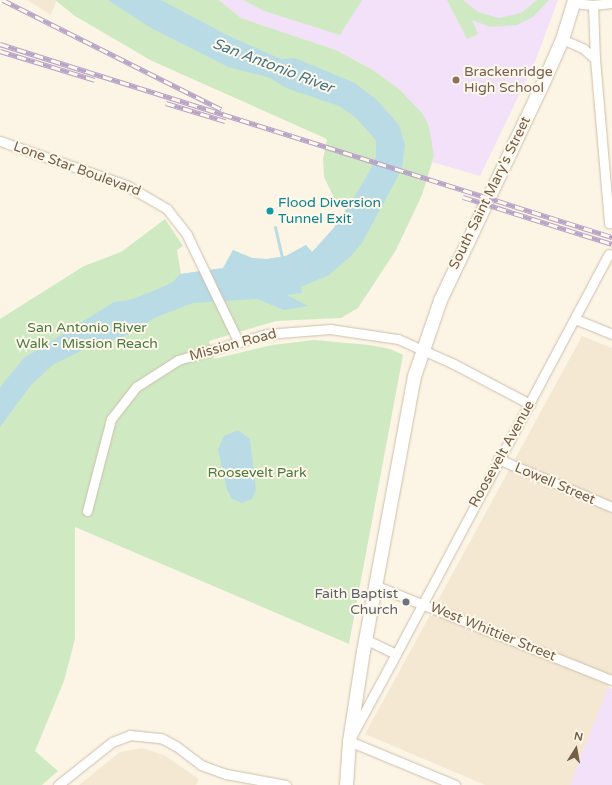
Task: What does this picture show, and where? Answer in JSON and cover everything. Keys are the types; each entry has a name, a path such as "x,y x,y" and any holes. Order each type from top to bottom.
{"main road":[{"name":"South Saint Mary's Street","path":"422,349 440,300 562,39 573,1"},
{"name":"Roosevelt Avenue","path":"346,785 349,741 374,585 407,409 422,349"}],"street":[{"path":"573,1 593,5 612,3"},
{"path":"593,5 595,59 609,223"},
{"path":"562,39 584,49 595,59"},
{"name":"Lone Star Boulevard","path":"0,141 126,185 154,199 177,220 197,255 238,341"},
{"path":"602,150 612,149"},
{"name":"Roosevelt Avenue","path":"349,741 396,654 421,603 530,404 609,254"},
{"path":"575,320 612,334"},
{"name":"Mission Road","path":"88,511 106,433 120,404 136,388 159,370 178,360 238,341 267,334 330,329 398,339 422,349 530,404"},
{"name":"Lowell Street","path":"498,460 612,508"},
{"name":"West Whittier Street","path":"374,585 612,680"},
{"path":"365,639 396,654"},
{"path":"58,785 112,742 130,735 160,738 176,746 201,765 226,774 286,785"},
{"path":"349,741 455,785"}],"shaded area":[{"path":"27,0 55,0 56,2 51,15"},
{"name":"Brackenridge High School","path":"219,0 558,0 535,62 480,176 432,162 434,156 399,89 373,70 336,50 241,18"},
{"path":"582,336 612,348 612,678 570,785 485,785 365,734"},
{"path":"608,687 612,689 612,785 570,785"},
{"path":"142,748 164,755 199,779 196,785 79,785 120,752"}],"green space":[{"path":"55,0 219,0 241,18 336,50 373,70 399,89 422,113 429,126 434,156 422,195 396,250 358,308 341,318 276,321 209,341 214,359 272,345 314,340 369,345 390,349 403,355 349,644 75,527 75,639 64,681 35,751 58,771 42,785 0,785 0,319 84,266 121,252 165,219 183,246 177,250 181,274 223,268 233,250 252,258 267,259 286,256 306,245 312,252 331,232 349,204 338,206 324,177 323,159 327,139 152,61 75,16"},
{"path":"243,0 362,0 340,35 264,11"},
{"path":"447,0 463,0 478,12 499,18 521,13 537,0 549,0 533,17 517,25 490,27 472,20 478,34 467,39"}],"water":[{"name":"San Antonio River","path":"108,0 161,0 229,36 281,59 295,58 355,83 378,101 399,125 405,145 402,169 362,243 350,257 329,275 301,287 302,293 287,295 308,306 284,310 257,299 193,303 154,318 130,334 85,349 54,364 31,385 0,427 0,387 24,358 114,302 130,300 158,289 173,282 180,274 223,268 233,250 252,258 267,259 286,256 306,245 312,252 339,222 369,172 376,157 376,141 355,117 339,106 286,88 270,78 228,67 151,28"},
{"path":"238,430 250,439 256,490 252,499 242,503 232,499 227,490 218,449 224,436"}],"waterway":[{"path":"275,227 283,261"}],"railway":[{"path":"3,0 221,109"},
{"path":"0,44 612,237"},
{"path":"0,51 95,80"},
{"path":"166,103 225,121"},
{"path":"463,197 612,244"}],"place":[{"name":"Brackenridge High School","path":"456,80"},
{"name":"Flood Diversion Tunnel Exit","path":"270,211"},
{"name":"Faith Baptist Church","path":"406,602"}],"park label":[{"name":"San Antonio River Walk - Mission Reach","path":"87,336"},
{"name":"Roosevelt Park","path":"257,473"}]}
